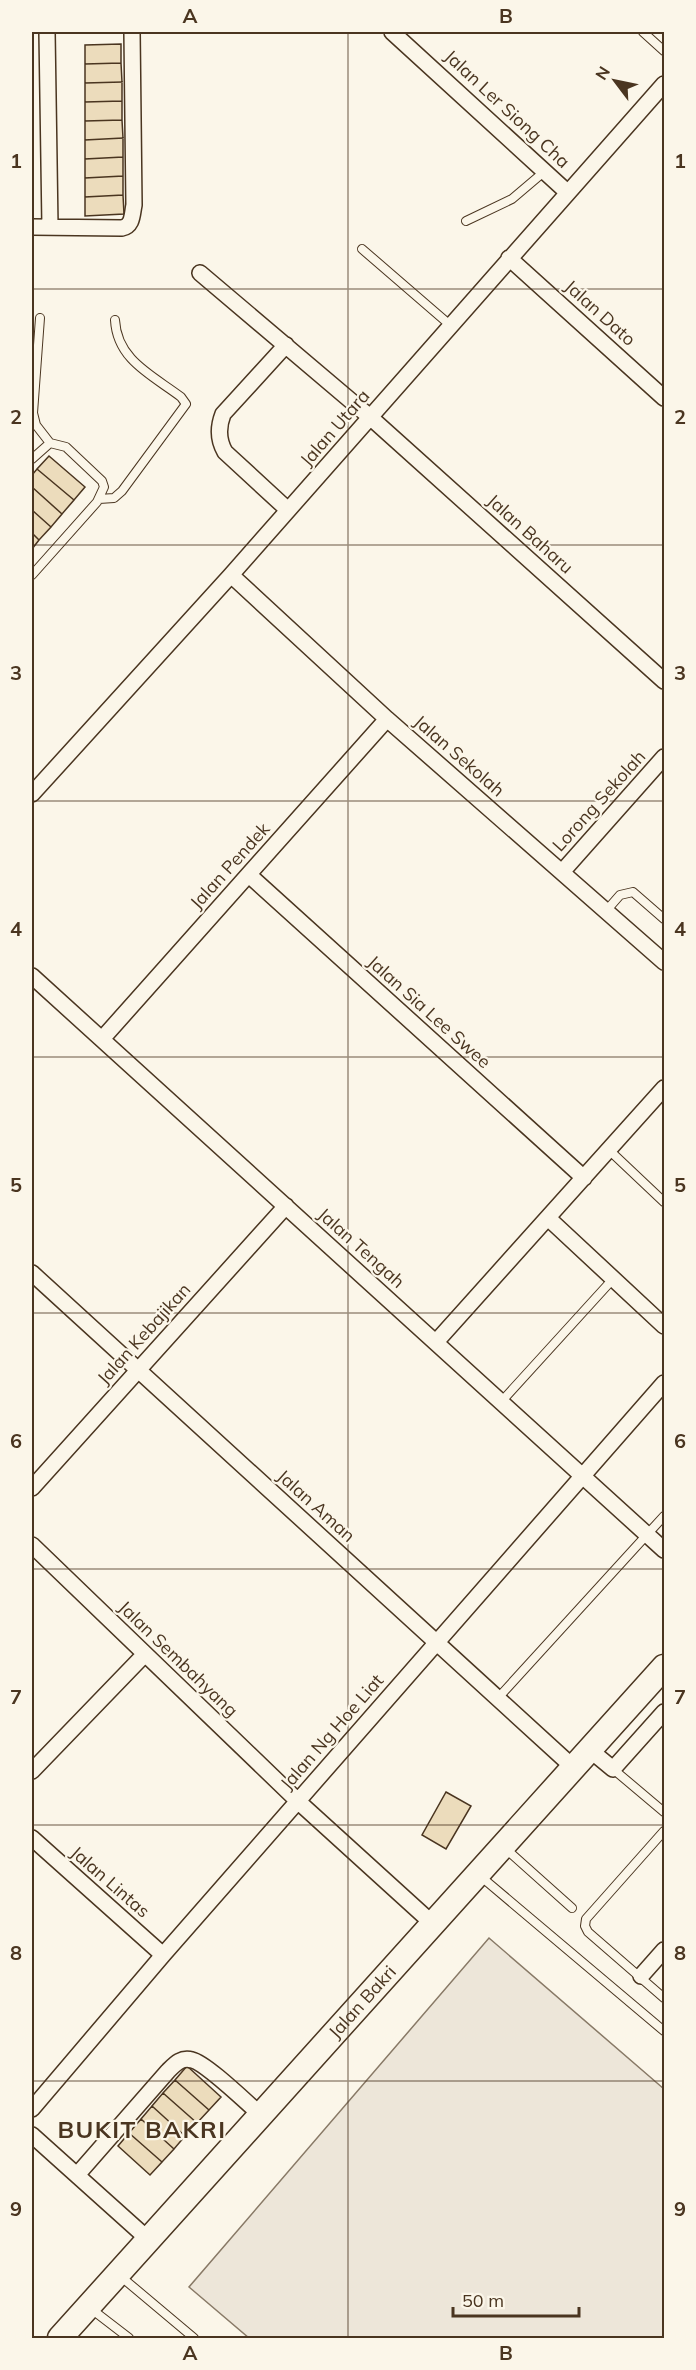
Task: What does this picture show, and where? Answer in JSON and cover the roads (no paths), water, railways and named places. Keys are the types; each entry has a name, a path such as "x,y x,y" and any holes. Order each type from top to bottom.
{"main road":[{"name":"Jalan Bakri","path":"60,2338 664,1667"}],"street":[{"path":"47,32 50,227"},
{"path":"32,227 122,228 127,227 131,222 134,205 132,32"},
{"name":"Jalan Ler Siong Cha","path":"392,32 567,192"},
{"name":"Jalan Utara","path":"32,794 231,575 567,192 659,102 664,84"},
{"name":"Jalan Dato","path":"509,258 664,398"},
{"name":"Jalan Baharu","path":"200,273 370,417 664,681"},
{"path":"286,345 223,414 219,427 221,445 225,452 288,510"},
{"name":"Jalan Sekolah","path":"231,575 387,718 664,962"},
{"name":"Jalan Pendek","path":"102,1040 387,718"},
{"name":"Lorong Sekolah","path":"562,872 664,757"},
{"name":"Jalan Sia Lee Swee","path":"249,875 584,1178"},
{"name":"Jalan Tengah","path":"32,976 664,1550"},
{"path":"436,1342 664,1088"},
{"name":"Jalan Kebajikan","path":"32,1488 285,1206"},
{"path":"548,1218 664,1326"},
{"name":"Jalan Aman","path":"32,1273 498,1698 582,1759 613,1769"},
{"name":"Jalan Ng Hoe Liat","path":"32,2109 163,1955 304,1806 437,1642 664,1383"},
{"name":"Jalan Sembahyang","path":"32,1545 304,1806 433,1924"},
{"path":"32,1771 145,1654"},
{"path":"613,1769 664,1712"},
{"name":"Jalan Lintas","path":"32,1838 163,1955"},
{"path":"641,1976 664,1950"},
{"path":"77,2175 174,2064 182,2060 193,2060 204,2067 261,2115"},
{"path":"32,2134 148,2240"}],"lane":[{"path":"643,32 664,51"},
{"path":"466,221 512,199 545,171"},
{"path":"362,249 450,325"},
{"path":"32,575 99,499 104,487 102,481 66,447 50,443 36,425 33,413 40,318"},
{"path":"99,499 114,498 122,491 186,404 181,396 130,358 121,347 116,333 115,320"},
{"path":"32,459 50,443"},
{"path":"606,911 620,895 633,892 664,919"},
{"path":"609,1150 664,1202"},
{"path":"501,1402 613,1279"},
{"path":"498,1698 664,1516"},
{"path":"613,1769 664,1812"},
{"path":"664,1831 586,1919 585,1926 588,1932 664,1998"},
{"path":"503,1846 572,1908"},
{"path":"478,1874 664,2031"},
{"path":"118,2274 194,2338"},
{"path":"88,2307 129,2338"}],"district":[{"name":"BUKIT BAKRI","path":"142,2130"}]}
